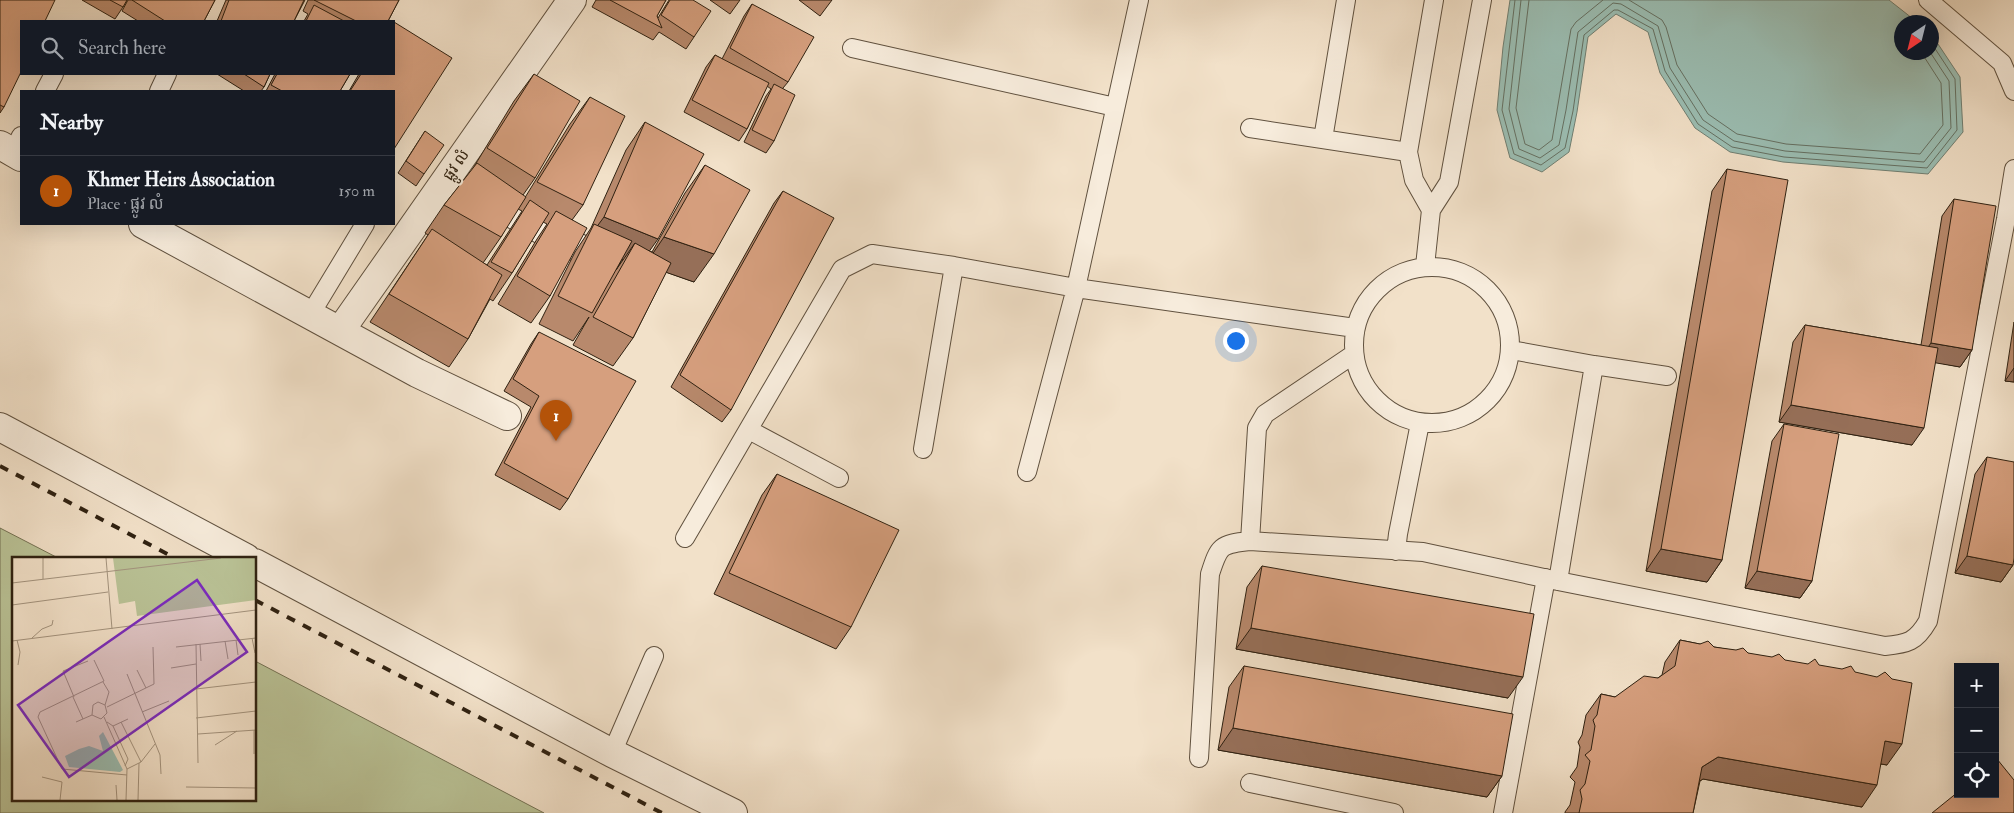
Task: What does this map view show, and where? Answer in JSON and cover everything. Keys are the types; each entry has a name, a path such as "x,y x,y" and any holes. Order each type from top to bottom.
{"street":[{"name":"ផ្លូវ លំ","path":"340,331 572,0"},
{"path":"447,177 553,236 599,257"},
{"path":"145,225 417,373 507,416"},
{"path":"0,427 244,557"},
{"path":"256,564 612,753 733,813"}],"lane":[{"path":"1027,472 1076,288 1139,0"},
{"path":"1324,139 1346,0"},
{"path":"1431,210 1414,180 1408,152 1434,0"},
{"path":"1425,266 1431,210 1448,182 1482,0"},
{"path":"1928,0 2002,63 2014,91"},
{"path":"852,48 1116,107"},
{"path":"46,90 53,75"},
{"path":"159,90 166,75"},
{"path":"1250,128 1408,152"},
{"path":"1199,758 1210,574 1217,553 1229,543 1250,541 1396,552 1423,552 1552,580 1885,646 1906,644 1923,629 1928,621 2014,169"},
{"path":"310,315 364,225"},
{"path":"685,538 842,269 872,254 954,266 1076,288 1355,328"},
{"path":"923,449 954,266"},
{"path":"1425,266 1458,271 1487,288 1506,317 1511,350 1505,376 1491,398 1470,414 1446,423 1420,423 1395,414 1375,399 1361,378 1354,354 1355,328 1364,305 1380,286 1400,272 1425,266"},
{"path":"1511,350 1667,376"},
{"path":"1250,541 1257,428 1265,414 1354,354"},
{"path":"1503,813 1552,580 1594,365"},
{"path":"1396,552 1420,423"},
{"path":"749,430 840,478"},
{"path":"612,753 654,656"},
{"path":"1250,783 1394,813"}],"green space":[{"path":"0,528 56,557 12,557 12,800 256,800 256,662 544,813 0,813"}],"water":[{"path":"1510,0 1889,0 1908,15 1894,15 1894,60 1939,60 1939,46 1960,77 1963,132 1928,174 1783,162 1730,152 1695,128 1660,73 1648,32 1616,14 1588,37 1569,152 1542,172 1510,158 1497,110"}],"building":[{"path":"0,0 55,0 45,20 20,20 20,74 4,107 0,105"},
{"path":"110,0 127,0 123,7"},
{"path":"132,0 215,0 205,20 163,20"},
{"path":"229,0 304,0 294,20 221,20"},
{"path":"314,0 399,0 389,20 354,20"},
{"path":"610,0 666,0 657,16 662,28"},
{"path":"670,0 693,0 711,11 694,37 661,15"},
{"path":"752,4 814,37 788,82 730,48"},
{"path":"314,5 342,20 306,20"},
{"path":"395,23 452,58 395,147 395,90 351,90 360,75 395,75"},
{"path":"715,55 769,83 747,129 692,100"},
{"path":"534,74 580,101 535,178 487,148"},
{"path":"246,75 270,75 264,87"},
{"path":"276,75 349,75 341,90 280,90 271,85"},
{"path":"774,84 795,95 774,141 752,130"},
{"path":"590,97 625,116 583,205 537,182"},
{"path":"645,122 704,154 658,239 604,217"},
{"path":"425,131 444,145 424,174 406,161"},
{"path":"477,163 526,197 501,237 444,205"},
{"path":"705,165 750,190 714,254 664,237"},
{"path":"1727,169 1788,180 1722,560 1661,549"},
{"path":"783,191 834,218 731,410 680,375"},
{"path":"1954,199 1996,206 1972,350 1931,343"},
{"path":"530,200 549,213 512,273 491,262"},
{"path":"556,211 587,228 550,296 517,276"},
{"path":"594,224 632,241 592,313 558,296"},
{"path":"432,229 502,275 468,339 389,294"},
{"path":"635,243 671,263 633,338 593,317"},
{"path":"1805,325 1938,348 1924,428 1791,405"},
{"path":"539,332 636,381 568,499 504,463 539,396 513,379"},
{"path":"1784,424 1839,434 1812,581 1757,571"},
{"path":"1987,457 2014,462 2013,565 1967,556"},
{"path":"777,474 899,530 851,627 729,573"},
{"path":"1262,566 1534,614 1523,677 1251,628"},
{"path":"1680,640 1700,644 1708,641 1714,647 1736,650 1743,648 1748,653 1772,657 1779,654 1785,660 1808,664 1815,659 1819,665 1842,669 1851,666 1855,672 1877,677 1885,672 1892,679 1912,683 1902,744 1885,741 1877,785 1718,757 1702,767 1693,813 1579,813 1582,799 1580,790 1585,784 1590,761 1585,755 1591,750 1595,726 1593,720 1597,715 1601,694 1615,697 1644,676 1658,678 1675,666"},
{"path":"1244,666 1513,714 1502,776 1233,728"},
{"path":"1999,761 2014,780 2014,813 1932,813 1954,795 1954,798 1999,798"}],"railway":[{"path":"0,466 173,557"},
{"path":"256,601 662,813"}],"place":[{"name":"Khmer Heirs Association","path":"556,441"}]}
